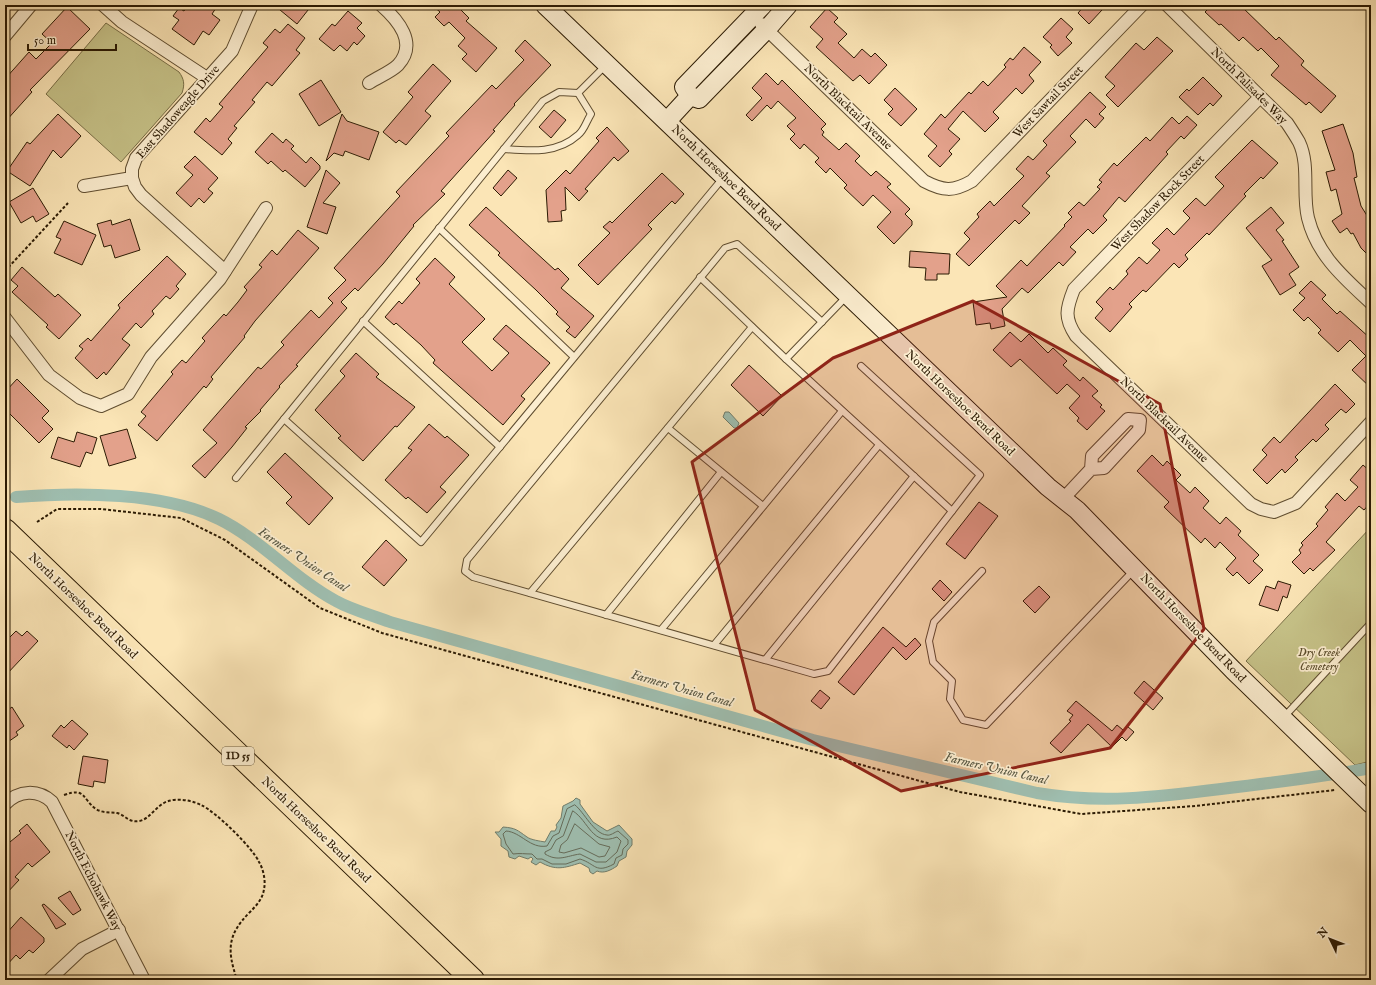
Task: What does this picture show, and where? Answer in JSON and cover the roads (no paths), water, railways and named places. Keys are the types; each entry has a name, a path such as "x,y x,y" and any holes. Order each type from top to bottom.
{"highway":[{"name":"North Horseshoe Bend Road","path":"5,530 473,980"}],"street":[{"path":"5,36 31,5"},
{"path":"103,5 122,22 207,78"},
{"name":"East Shadoweagle Drive","path":"132,178 132,169 136,158 232,51 252,5"},
{"path":"369,83 397,66 404,57 407,43 404,30 395,17 381,5"},
{"name":"North Horseshoe Bend Road","path":"545,5 1048,487 1077,510 1233,670 1371,804"},
{"path":"758,10 684,87 690,96 699,99 767,29 788,5"},
{"name":"West Sawtail Street","path":"948,190 960,188 972,181 1142,5"},
{"name":"North Palisades Way","path":"1167,5 1287,123 1299,142 1303,159 1308,217 1313,235 1321,250 1335,269 1371,303"},
{"name":"North Blacktail Avenue","path":"758,10 767,29 924,181 935,187 948,190"},
{"path":"667,121 690,96"},
{"name":"West Shadow Rock Street","path":"1067,314 1069,302 1074,289 1260,97"},
{"path":"84,186 132,178 135,187 141,195 225,271"},
{"path":"5,318 49,375 80,398 101,406 128,394 151,357 225,271 266,208"},
{"name":"North Blacktail Avenue","path":"1067,314 1070,326 1076,336 1251,504 1261,509 1274,512 1296,503 1371,422"},
{"path":"1063,499 1091,469 1104,468 1139,430 1140,420 1152,408"},
{"name":"North Echohawk Way","path":"5,804 19,794 32,792 44,795 52,802 144,980"},
{"path":"49,980 62,966 82,950 119,930"}],"lane":[{"path":"578,94 607,64"},
{"path":"236,478 543,101 559,92 578,94"},
{"path":"504,149 529,151 559,148 580,135 591,114 578,94"},
{"path":"284,419 421,542 724,176"},
{"path":"439,228 574,357"},
{"path":"822,322 737,244 724,248 466,560 465,571 473,577 814,674 828,671 980,476 861,366"},
{"path":"700,277 786,359 952,511"},
{"path":"786,359 848,295"},
{"path":"363,321 500,447"},
{"path":"530,593 752,327"},
{"path":"661,630 842,411"},
{"path":"668,428 763,506"},
{"path":"714,645 879,445"},
{"path":"606,615 721,472"},
{"path":"765,660 914,476"},
{"path":"982,571 934,622 928,641 933,662 952,681 950,699 963,720 986,725 1135,569"},
{"path":"1283,718 1371,623"}],"water":[{"path":"725,412 729,412 739,423 737,428 734,428 723,417"},
{"path":"576,798 580,800 580,804 593,822 607,831 619,825 632,839 632,845 627,851 626,857 619,861 617,866 607,871 597,871 593,874 590,872 589,868 580,863 555,868 540,862 536,865 531,862 533,859 531,857 528,859 519,856 515,859 509,857 508,851 501,846 501,839 495,832 499,832 503,827 511,828 531,839 545,842 551,831 555,831 557,827 556,825 561,818 563,806"}],"waterway":[{"name":"Farmers Union Canal","path":"16,497 40,495 120,496 173,503 197,510 234,527 321,592 355,610 390,622 813,740 1037,793 1106,799 1152,797 1277,782 1371,768"}],"park label":[{"name":"Dry Creek Cemetery","path":"1319,659"}]}
